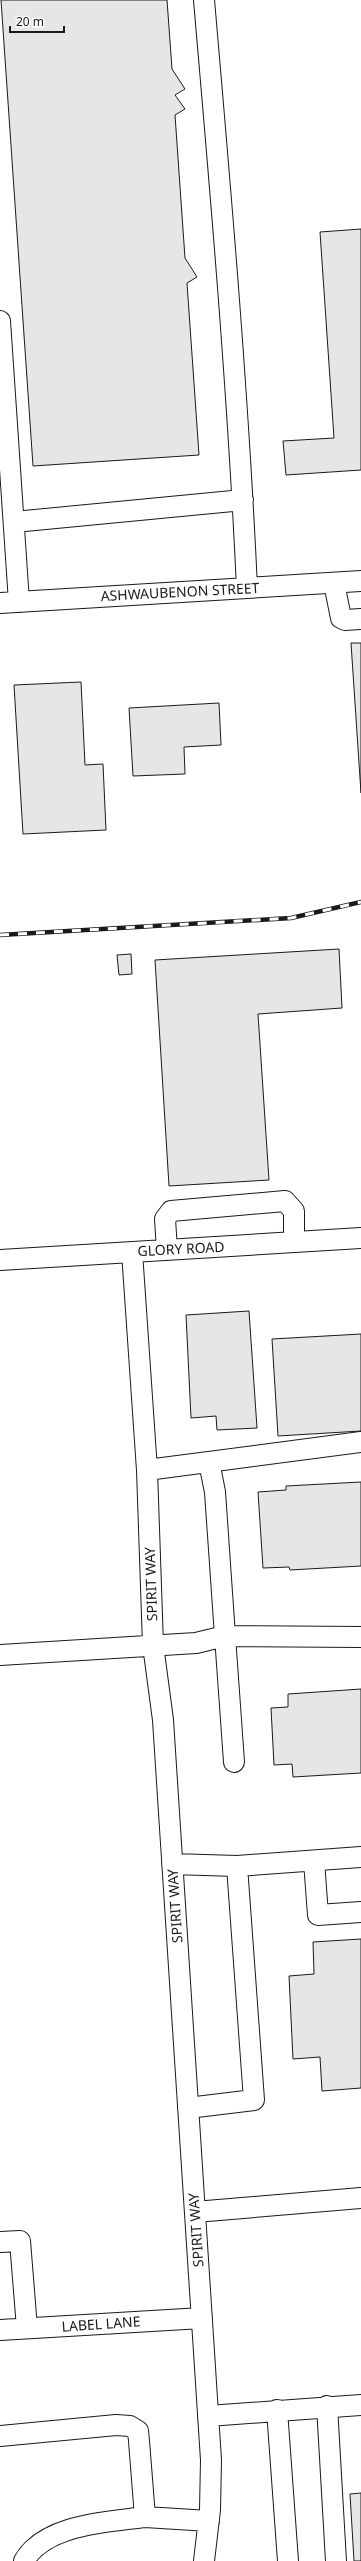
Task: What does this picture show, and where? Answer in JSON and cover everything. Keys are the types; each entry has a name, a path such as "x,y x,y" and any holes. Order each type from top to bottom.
{"street":[{"path":"204,0 243,500 247,588"},
{"path":"0,321 14,522 10,602"},
{"path":"14,522 243,500"},
{"name":"ASHWAUBENON STREET","path":"10,602 361,581"},
{"path":"334,583 341,618 345,620 361,619"},
{"path":"168,1250 165,1219 171,1211 284,1201 294,1211 294,1242"},
{"name":"GLORY ROAD","path":"0,1260 361,1238"},
{"name":"SPIRIT WAY","path":"132,1252 147,1470 153,1645 163,1720 211,2460 209,2521 204,2561"},
{"path":"147,1470 361,1442"},
{"path":"208,1462 215,1492 234,1762"},
{"path":"0,1655 196,1643 225,1636 361,1637"},
{"path":"172,1864 237,1866 361,1857"},
{"path":"314,1861 318,1915 361,1912"},
{"path":"188,2108 254,2100 237,1866"},
{"path":"195,2212 361,2198"},
{"path":"0,2242 20,2240 27,2328"},
{"name":"LABEL LANE","path":"0,2330 202,2318"},
{"path":"208,2416 326,2406 361,2405"},
{"path":"326,2406 336,2561"},
{"path":"277,2410 288,2561"},
{"path":"0,2436 116,2425 130,2426 138,2431 145,2517"},
{"path":"24,2561 28,2554 48,2539 72,2528 145,2517 209,2521"}],"building":[{"path":"1,0 167,0 172,69 185,89 175,95 185,109 175,115 185,258 197,277 187,283 199,455 33,466"},
{"path":"361,229 361,470 286,475 283,441 334,438 320,232"},
{"path":"351,643 361,643 361,793"},
{"path":"81,682 85,765 103,764 106,830 23,834 14,685"},
{"path":"219,703 221,745 184,747 185,774 133,776 129,708"},
{"path":"339,949 342,1008 258,1014 269,1180 169,1186 155,960"},
{"path":"131,954 132,974 119,975 117,955"},
{"path":"249,1311 257,1428 217,1430 216,1416 191,1418 186,1315"},
{"path":"361,1334 361,1431 278,1436 272,1339"},
{"path":"361,1482 361,1566 290,1570 289,1567 263,1568 258,1492 286,1490 286,1486"},
{"path":"361,1689 361,1773 293,1777 292,1764 274,1765 271,1708 288,1707 288,1694"},
{"path":"361,1939 361,2088 322,2091 320,2057 293,2059 289,1976 314,1974 313,1942"},
{"path":"361,2493 361,2561 354,2561 350,2494"}],"railway":[{"path":"0,935 291,918 361,902"}]}
